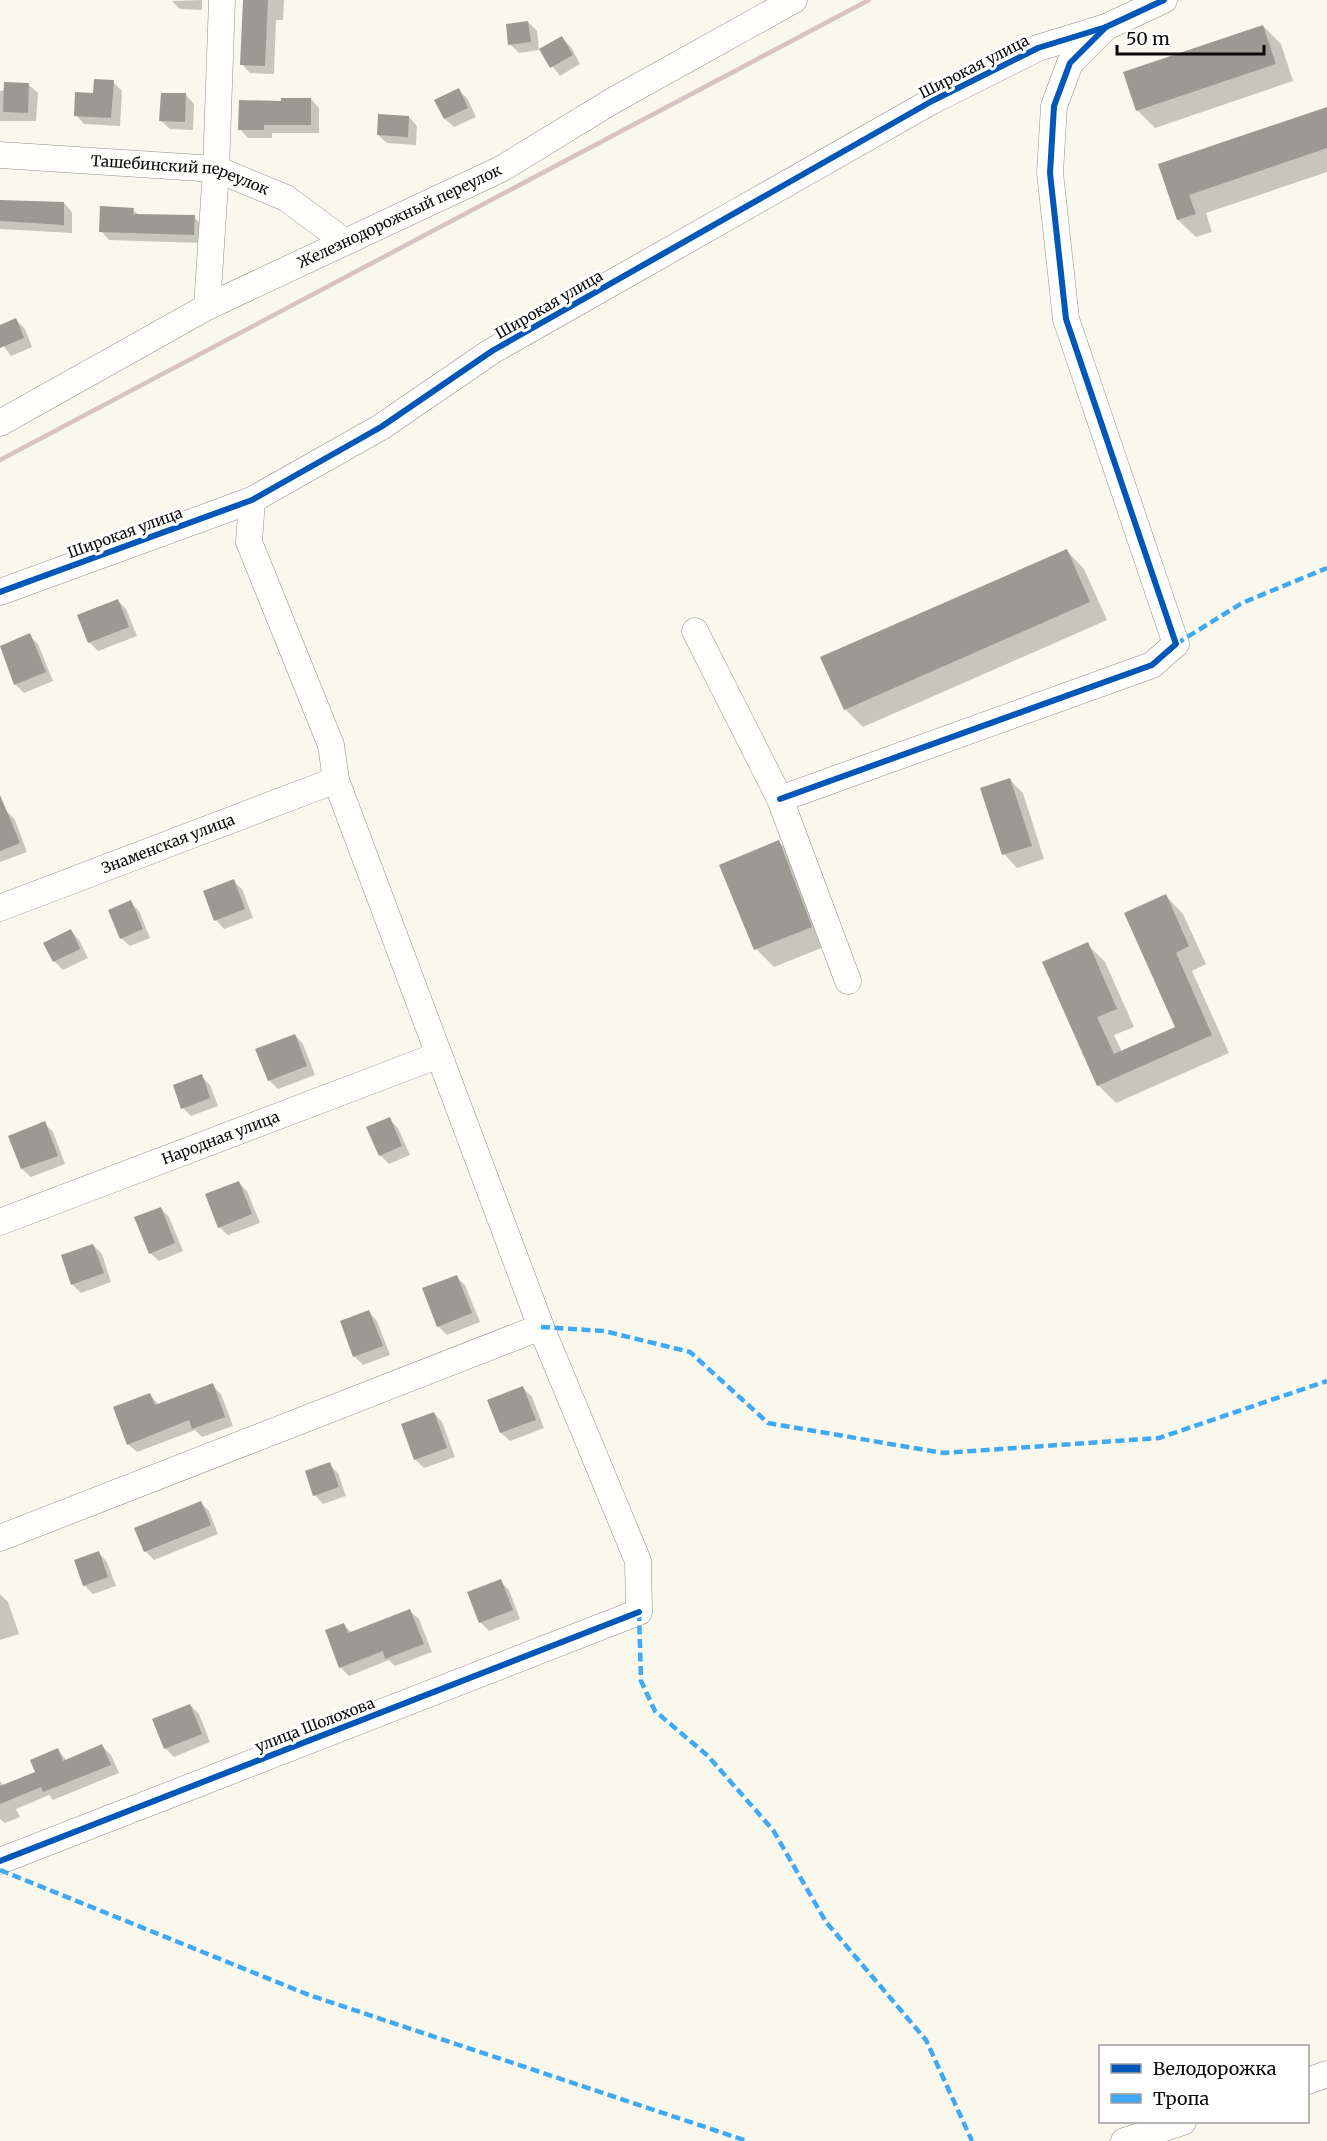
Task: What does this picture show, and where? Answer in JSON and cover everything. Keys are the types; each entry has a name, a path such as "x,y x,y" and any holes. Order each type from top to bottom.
{"street":[{"path":"207,307 216,169 222,0"},
{"name":"Железнодорожный переулок","path":"0,423 207,307 501,170 614,100 794,0"},
{"path":"780,800 1152,665 1176,644 1066,319 1050,173 1054,106 1070,63 1106,27 1164,0"},
{"name":"Широкая улица","path":"0,592 252,500 381,427 492,351 932,101 1038,48 1106,27"},
{"name":"Ташебинский переулок","path":"0,155 216,169 286,198 344,242"},
{"path":"0,1538 541,1327 336,780 331,745 249,542 252,500"},
{"path":"695,631 780,800 848,981"},
{"name":"Знаменская улица","path":"0,908 336,780"},
{"name":"Народная улица","path":"0,1222 439,1055"},
{"name":"улица Шолохова","path":"0,1861 639,1612 638,1561 541,1327"},
{"path":"1309,2081 1327,2074"},
{"path":"1124,2141 1177,2123"}],"building":[{"path":"243,0 268,0 265,66 240,65"},
{"path":"528,21 531,42 508,45 506,24"},
{"path":"1263,25 1276,64 1136,111 1123,72"},
{"path":"562,36 573,55 550,68 539,49"},
{"path":"94,79 114,80 111,118 74,116 75,92 93,93"},
{"path":"4,82 29,83 28,113 3,112"},
{"path":"459,88 468,108 444,119 434,100"},
{"path":"161,93 186,93 185,122 159,121"},
{"path":"281,98 311,98 311,125 264,125 264,130 238,130 239,100 281,101"},
{"path":"1327,107 1327,148 1189,195 1196,214 1177,220 1158,164"},
{"path":"378,114 409,116 408,137 377,135"},
{"path":"0,200 64,202 64,225 0,221"},
{"path":"100,206 134,208 133,214 195,215 194,235 99,232"},
{"path":"16,318 24,338 0,348 0,325"},
{"path":"1067,549 1090,602 844,710 820,657"},
{"path":"118,599 129,627 88,643 77,615"},
{"path":"30,633 46,672 14,685 0,646"},
{"path":"1010,778 1032,846 1002,855 980,788"},
{"path":"0,795 20,843 0,851"},
{"path":"779,840 812,927 754,950 719,865"},
{"path":"234,879 245,909 214,921 203,891"},
{"path":"1166,894 1189,946 1176,953 1212,1035 1097,1086 1042,962 1088,942 1117,1009 1097,1017 1114,1054 1175,1027 1124,913"},
{"path":"131,900 143,929 120,939 108,910"},
{"path":"71,929 80,949 53,962 43,943"},
{"path":"295,1034 307,1066 268,1081 255,1049"},
{"path":"202,1074 210,1098 181,1109 173,1085"},
{"path":"390,1117 402,1146 379,1156 366,1127"},
{"path":"45,1121 58,1156 21,1169 8,1136"},
{"path":"239,1181 252,1214 218,1228 205,1194"},
{"path":"161,1207 175,1243 149,1254 134,1217"},
{"path":"93,1244 104,1273 71,1285 61,1255"},
{"path":"457,1275 472,1313 437,1327 422,1288"},
{"path":"369,1310 383,1346 353,1357 340,1321"},
{"path":"213,1383 225,1417 192,1429 189,1420 127,1445 113,1407 150,1393 155,1405"},
{"path":"523,1386 536,1420 500,1433 487,1400"},
{"path":"434,1412 447,1448 414,1460 401,1424"},
{"path":"330,1462 339,1487 313,1496 305,1471"},
{"path":"201,1501 211,1525 144,1552 134,1528"},
{"path":"99,1551 108,1577 83,1586 74,1560"},
{"path":"501,1579 513,1610 479,1623 467,1592"},
{"path":"410,1609 424,1644 385,1659 383,1651 339,1668 325,1630 344,1623 348,1633"},
{"path":"190,1704 202,1734 164,1749 152,1719"},
{"path":"102,1744 111,1765 43,1792 41,1787 0,1804 0,1786 35,1772 30,1760 58,1748 63,1761"}],"railway":[{"path":"0,460 869,0"}],"marked path":[{"path":"1176,644 1242,603 1327,568"},
{"path":"541,1327 604,1331 690,1352 768,1423 943,1453 1159,1438 1327,1381"},
{"path":"639,1612 641,1681 655,1711 708,1756 773,1830 826,1922 926,2040 972,2141"},
{"path":"0,1870 309,1995 747,2141"}],"cycle path":[{"path":"780,799 1152,665 1176,644 1066,319 1050,173 1054,106 1070,63 1106,27 1164,0"},
{"path":"0,592 252,500 381,427 492,351 932,101 1038,48 1106,27"},
{"path":"0,1861 639,1612"}]}
